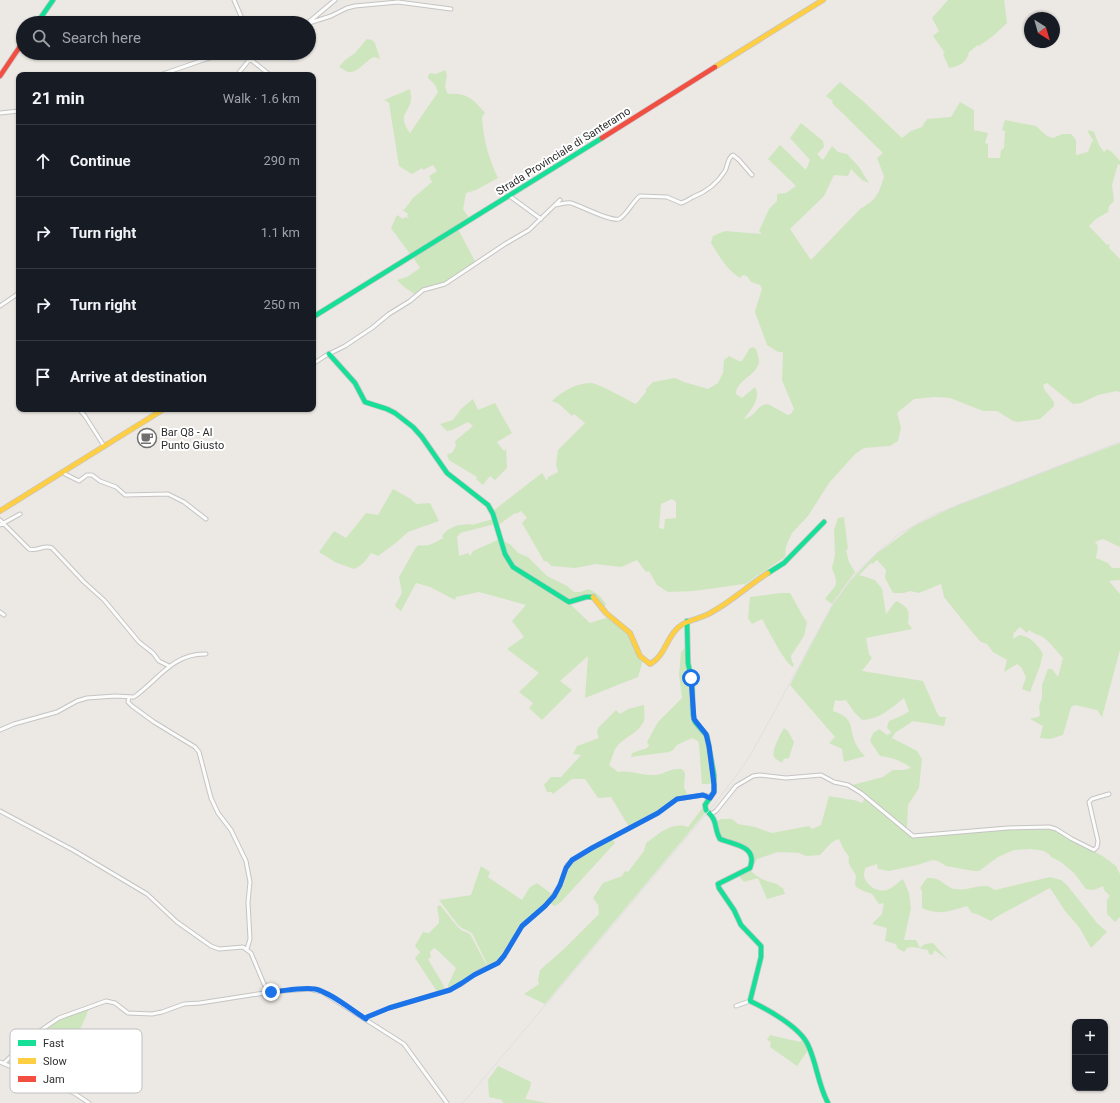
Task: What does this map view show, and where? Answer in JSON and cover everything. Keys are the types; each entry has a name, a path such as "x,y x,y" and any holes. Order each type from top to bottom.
{"street":[{"path":"42,16 53,0"},
{"path":"234,0 241,16"},
{"path":"316,17 334,0"},
{"name":"Strada Provinciale di Santeramo","path":"316,315 823,0"},
{"path":"316,21 355,6 398,2 450,9"},
{"path":"0,76 16,52"},
{"path":"168,72 201,60"},
{"path":"239,72 249,60"},
{"path":"251,60 266,72"},
{"path":"0,113 16,111"},
{"path":"556,205 570,203 610,218 618,219 640,196 667,197 681,203 704,193 720,178 729,159 733,155 752,175"},
{"path":"508,195 542,219"},
{"path":"316,362 328,354 346,346 410,301 423,290 442,285 450,281 505,244 530,230 560,200"},
{"path":"0,306 16,295"},
{"path":"328,354 355,383 365,402 398,415 422,437 447,473 485,502 493,514 505,554 516,569 569,602 587,596 592,596 600,603 609,616 627,629 632,636 640,655 650,664 656,661 672,635 682,624 711,613 751,584 774,570 793,554 824,522"},
{"path":"82,412 104,446"},
{"path":"0,511 104,446 111,440 159,412"},
{"path":"64,471 65,474 79,481 87,475 92,475 100,481 116,487 125,495 168,494 184,502 206,519"},
{"path":"1,524 20,514"},
{"path":"0,520 1,524 29,549 34,550 46,546 52,548 84,582 104,600 139,642 159,661 169,666"},
{"path":"0,612 4,616"},
{"path":"687,621 688,663 692,682 693,715 695,722 707,736 714,775 714,790 705,806 708,812 715,819 717,834 720,839 748,850 752,858 752,864 745,872 718,884 719,888 734,910 741,925 761,946 761,957 750,1001"},
{"path":"0,730 14,724 57,712 77,701 87,698 115,696 132,698 169,666 191,656 206,654"},
{"path":"129,697 128,702 132,706 196,747 199,752 208,790 216,809 231,830 246,858 250,882 248,902 250,939 247,949"},
{"path":"708,812 716,811 736,786 752,776 760,775 786,778 821,775 834,782 848,785 861,793 913,836 1008,828 1049,827 1056,829 1094,850 1097,847 1098,841 1090,802 1092,799 1109,794"},
{"path":"366,1019 367,1017 389,1008 450,990 474,975 498,963 504,956 522,926 554,896 566,868 572,860 658,813 677,799 703,795 710,798"},
{"path":"0,811 73,850 147,894 177,922 211,946 219,949 241,947 247,949 251,953 264,984 271,992"},
{"path":"42,1029 59,1018 106,1001 116,1003 128,1013 152,1014 184,1004 271,992 304,989 319,990 399,1040 407,1047 447,1103"},
{"path":"736,1006 750,1001"},
{"path":"750,1001 796,1030 806,1041 813,1058 821,1092 828,1103"},
{"path":"2,1063 10,1056"},
{"path":"74,1093 89,1103"}],"green space":[{"path":"948,0 1004,0 1007,23 993,36 969,52 968,56 962,63 949,68 943,54 945,53 933,36 939,31 932,18"},
{"path":"367,39 372,40 375,43 380,59 374,57 371,58 358,69 351,72 347,72 339,67 345,60 355,53"},
{"path":"445,70 447,75 445,86 447,93 459,94 468,97 485,113 482,117 485,141 498,178 476,190 466,193 463,209 469,218 410,254 391,228 397,215 403,219 405,217 409,217 407,216 408,214 401,209 404,210 413,198 432,182 429,176 437,171 433,165 423,170 422,168 412,174 399,166 389,103 384,100 410,89 410,104 405,114 404,121 410,133 438,92 428,76 430,73 436,74"},
{"path":"840,82 863,101 902,138 911,131 922,127 927,119 951,117 960,102 974,110 974,130 988,133 985,143 988,144 988,158 1000,158 1001,150 1004,148 1005,131 1002,130 1005,120 1036,126 1047,136 1053,138 1062,134 1071,134 1076,140 1076,155 1088,152 1092,141 1094,142 1088,132 1089,130 1094,132 1099,145 1104,152 1107,149 1120,161 1120,165 1118,164 1112,185 1114,201 1109,206 1108,212 1096,219 1089,226 1107,245 1110,244 1109,248 1120,259 1120,392 1117,391 1098,395 1081,403 1073,404 1047,383 1043,385 1044,389 1054,402 1054,406 1040,419 1018,422 1013,421 997,411 983,411 950,398 935,397 914,399 897,413 901,428 898,441 890,446 864,448 855,454 829,483 808,516 792,533 786,546 785,557 744,585 694,591 668,592 657,585 649,571 646,572 637,560 621,567 596,564 575,568 551,566 548,562 544,561 522,523 527,518 521,511 516,514 515,513 497,526 493,511 542,473 547,481 548,477 558,472 556,465 558,450 585,423 574,414 572,416 559,404 552,401 560,394 580,384 594,383 636,404 646,392 646,389 653,382 675,378 708,389 718,383 723,373 724,360 729,356 742,361 750,348 753,347 757,351 759,359 758,365 756,369 739,385 736,394 742,398 755,387 757,391 756,400 744,419 752,416 761,406 768,404 788,415 791,414 794,409 782,380 783,352 778,352 767,345 756,315 755,311 762,289 760,285 751,282 747,276 743,275 740,278 731,271 711,243 713,236 725,231 762,234 759,231 769,209 777,201 777,194 786,193 796,186 768,159 780,145 806,170 810,160 790,138 801,123 823,141 824,147 817,154 823,160 832,146 838,152 847,154 859,167 869,183 862,180 851,169 848,176 834,175 824,196 790,229 811,260 860,209 874,199 881,187 884,176 877,158 883,153 832,103 833,101 826,96","holes":["672,499 676,502 676,518 665,519 664,529 659,528 661,504"]},
{"path":"458,229 476,263 453,279 440,285 424,288 416,295 397,280 407,277 420,268 413,257"},
{"path":"473,399 478,410 495,403 512,433 497,442 504,451 506,449 507,468 495,480 490,476 483,485 476,479 477,477 449,460 447,455 453,452 456,446 455,441 473,426 468,422 447,431 440,424 453,420 461,409"},
{"path":"1120,443 1120,547 1103,539 1095,542 1098,546 1096,558 1108,563 1112,568 1120,568 1120,580 1109,581 1120,594 1120,650 1102,717 1097,710 1075,705 1071,707 1063,735 1050,739 1040,738 1043,726 1030,719 1040,715 1039,706 1042,698 1042,685 1048,669 1052,669 1058,677 1063,658 1047,640 1029,630 1027,633 1020,627 1014,633 1013,639 1019,635 1027,637 1036,644 1043,654 1030,692 1022,689 1026,677 1021,667 1017,664 1004,672 1007,660 993,652 987,644 981,642 972,632 944,597 941,584 919,593 910,591 904,593 893,593 885,578 886,570 877,560 872,564 871,563 859,575 875,580 882,589 886,614 897,601 907,609 909,614 908,623 912,629 866,638 869,654 872,658 862,671 923,681 938,715 940,717 946,717 944,726 913,721 895,733 892,738 917,751 922,759 919,788 908,805 907,829 863,792 852,785 883,777 893,770 904,770 911,768 904,763 888,757 880,756 870,741 873,733 879,729 887,735 891,733 887,727 889,721 909,711 904,698 880,716 862,720 854,712 846,700 835,700 833,711 846,717 849,721 854,740 865,756 844,762 842,749 829,743 835,737 790,685 831,607 850,581 876,554 914,526 957,505"},
{"path":"393,489 411,499 416,504 430,503 439,521 408,532 378,556 371,553 362,564 354,569 335,562 319,552 334,531 346,538 366,513 378,515"},
{"path":"844,517 848,549 846,550 849,562 855,572 832,604 825,599 836,585 836,579 832,568 835,555 834,530 838,518"},
{"path":"493,519 495,524 460,533 457,537 459,556 468,553 470,556 473,551 500,539 512,567 569,603 590,623 609,617 628,631 643,660 638,677 585,698 588,656 560,681 572,690 542,720 529,708 533,703 519,692 539,673 507,649 524,637 512,621 526,605 479,592 456,597 455,600 430,587 416,583 401,611 396,607 395,605 402,593 399,577 416,547 419,545 428,545 443,538 442,536 445,532 455,526 472,525"},
{"path":"502,540 511,545 518,553 528,557 547,576 567,586 574,592 581,592 588,589 596,593 606,604 604,608 593,595 569,601 517,569 507,557"},
{"path":"790,593 807,622 804,636 791,656 794,664 793,667 781,653 762,619 752,624 748,618 750,597"},
{"path":"688,645 693,719 706,735 714,784 702,784 699,744 698,741 692,738 677,745 669,752 631,757 632,753 647,748 649,745 647,742 658,722 682,698 679,675 681,652"},
{"path":"644,705 644,721 642,725 616,747 609,765 618,772 650,775 674,769 682,769 685,773 684,787 688,796 676,798 664,807 629,827 611,797 598,798 585,779 572,779 553,794 551,792 547,792 544,785 551,777 561,777 581,755 573,754 577,746 599,738 597,732 598,728 616,710 620,714 628,709"},
{"path":"784,728 788,731 794,742 789,758 784,759 782,763 775,758 773,754"},
{"path":"829,796 854,800 862,803 866,796 910,835 1020,828 1048,828 1057,830 1104,857 1116,866 1120,874 1120,917 1115,922 1107,914 1107,900 1110,896 1104,890 1103,886 1094,890 1086,889 1074,873 1061,862 1051,857 1044,851 1031,849 1014,850 998,857 979,871 946,866 933,860 889,871 878,869 877,864 865,868 864,875 867,883 877,890 889,889 903,879 909,893 911,908 904,940 916,940 920,948 925,944 933,943 948,960 934,950 933,954 931,955 929,954 928,950 913,947 907,948 904,952 897,948 896,944 885,941 887,928 872,924 882,914 884,903 879,904 872,894 856,887 856,876 850,865 849,857 839,839 831,843 820,855 806,856 799,853 778,852 757,859 751,871 756,876 775,883 783,888 785,894 767,899 758,878 744,882 738,875 751,869 752,853 720,837 717,821 721,819 732,819 738,824 755,827 772,833 809,826 812,829 821,825"},
{"path":"704,806 707,811 545,1004 524,994 539,984 538,981 540,970 565,948 599,914 598,905 593,898 603,883 622,876 625,871 628,872 644,851 646,843 661,832 676,826 688,827"},
{"path":"612,839 615,843 561,902 555,906 549,903 559,887 569,864"},
{"path":"481,866 490,872 488,877 522,900 530,887 537,883 553,895 542,909 523,923 500,961 489,968 472,933 458,925 439,900 471,895"},
{"path":"1050,877 1061,880 1067,885 1097,923 1107,932 1091,948 1079,927 1065,911 1050,888 991,921 972,913 967,906 944,912 934,912 922,908 922,891 920,888 927,878 937,879 955,889 989,886 995,890"},
{"path":"440,905 461,930 470,934 487,966 460,984 448,989 448,985 456,968 434,948 430,952 431,957 428,959 444,986 444,991 438,993 415,958 420,952 415,946 423,932 429,933 439,923 437,907"},
{"path":"89,1009 80,1029 45,1029 60,1019"},
{"path":"770,1035 800,1042 803,1039 808,1050 797,1066 770,1047 771,1042 767,1040"},
{"path":"10,1059 10,1065 6,1063"},
{"path":"498,1066 531,1082 525,1099 548,1103 503,1103 502,1100 489,1097 488,1080"}],"railway":[{"path":"463,1103 712,807 736,776 751,754 833,604 856,573 899,534 933,515 1120,442"}],"traffic: fast":[{"path":"42,16 53,0"},
{"path":"316,315 602,138"},
{"path":"329,354 355,383 365,402 395,413 413,427 422,437 447,473 488,505 493,514 505,554 513,567 569,602 586,597 593,597"},
{"path":"768,573 784,563 824,522"},
{"path":"687,621 688,663 692,682 693,715 695,722 707,736 714,775 714,792 705,805 706,810"},
{"path":"708,812 715,822 720,839 744,848 751,855 752,861 750,868 718,884 719,888 734,910 741,925 761,946 761,957 750,1001 791,1025 804,1038 811,1052 822,1089 828,1103"}],"traffic: slow":[{"path":"715,67 823,0"},
{"path":"0,511 159,412"},
{"path":"593,597 606,613 630,633 640,656 650,664 660,656 673,633 683,624 705,616 719,608 768,573"}],"traffic: jam":[{"path":"0,76 16,52"},
{"path":"602,138 715,67"}],"place":[{"name":"Bar Q8 - Al Punto Giusto","path":"147,438"}],"route":[{"path":"271,992 304,989 319,990 366,1019 367,1017 389,1008 450,990 478,972 490,968 501,961 525,922 540,911 554,896 560,885 567,865 572,860 658,813 677,799 693,795 706,795 710,798 714,792 714,775 711,754 706,734 694,719 691,678"}]}
